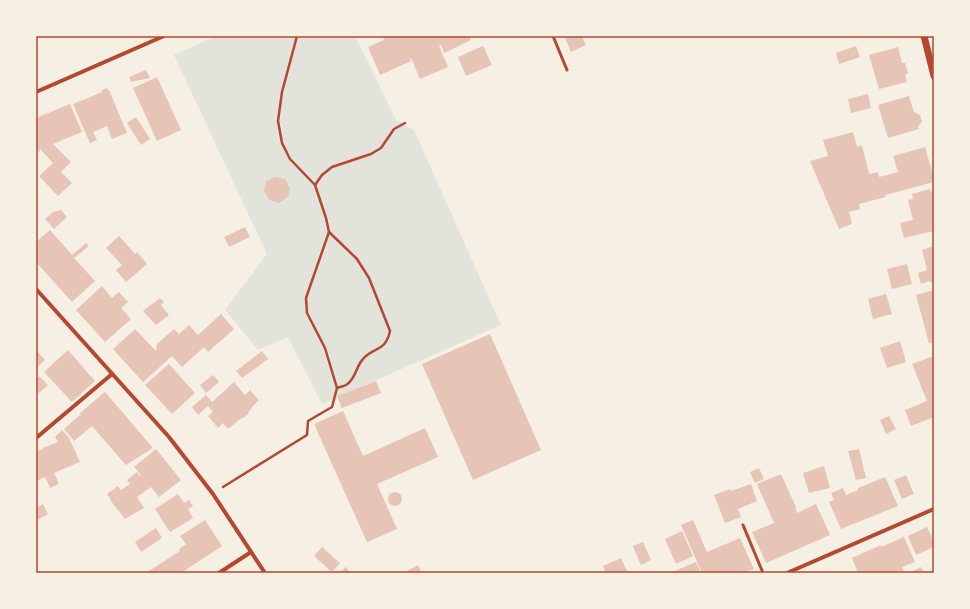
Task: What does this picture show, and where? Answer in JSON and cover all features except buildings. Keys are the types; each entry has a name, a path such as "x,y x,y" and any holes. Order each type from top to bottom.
{"street":[{"path":"36,92 164,36"},
{"path":"924,36 934,76"},
{"path":"36,289 169,437 213,494 265,573"},
{"path":"36,438 112,374"},
{"path":"787,573 934,509"},
{"path":"219,573 251,552"}],"lane":[{"path":"553,36 567,70"},
{"path":"743,525 762,573"}],"path":[{"path":"213,494 306,435 308,422 332,407 338,388 325,348 307,313 306,298 328,232 326,218 315,185 290,159 282,143 278,121 282,92 297,36"},
{"path":"315,185 322,175 332,168 372,154 381,148 394,129 405,123"},
{"path":"328,232 357,259 368,278 390,331 388,340 381,347 366,355 347,385 338,388"}],"shaded area":[{"path":"216,36 355,36 396,120 414,130 501,325 322,404 288,337 258,350 225,310 267,254 174,55"}]}
